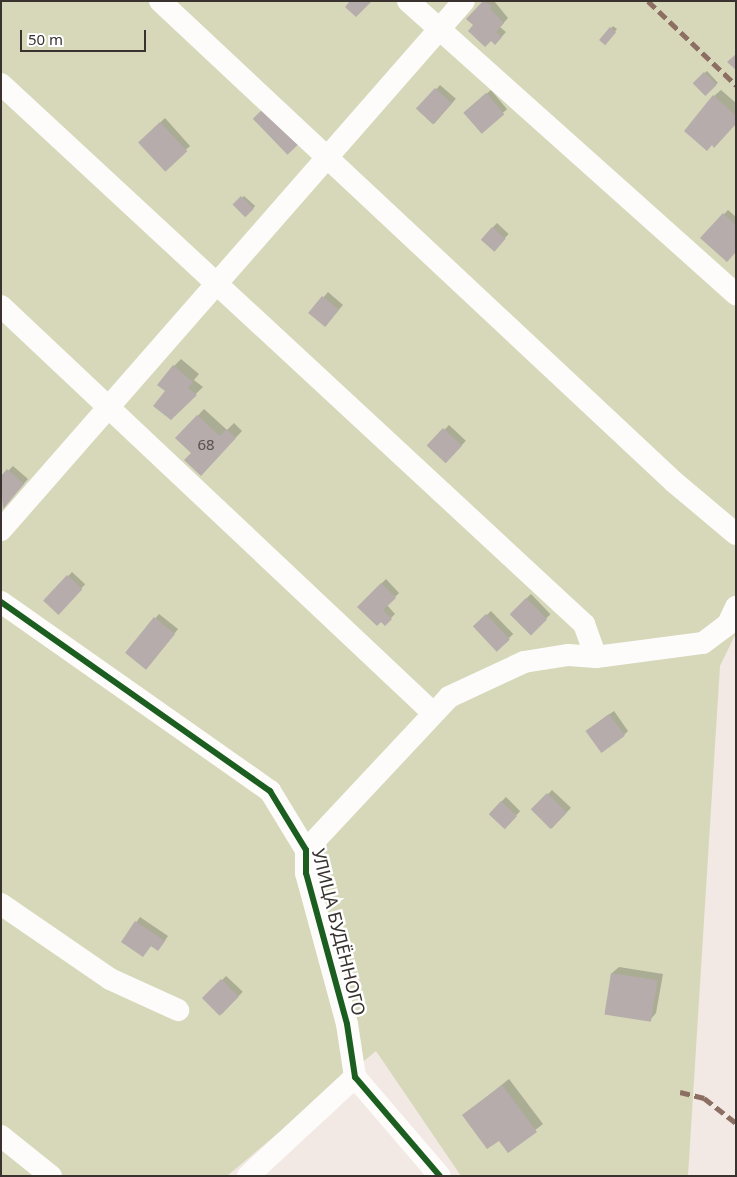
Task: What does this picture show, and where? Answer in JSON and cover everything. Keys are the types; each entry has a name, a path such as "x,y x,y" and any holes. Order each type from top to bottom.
{"street":[{"path":"160,1 674,482 736,534"},
{"path":"408,1 736,294"},
{"path":"1,530 108,405 328,159 464,1"},
{"path":"1,84 584,624 596,657"},
{"path":"1,306 432,712"},
{"name":"УЛИЦА БУДЁННОГО","path":"1,602 270,791 306,850 306,873 347,1024 354,1077"},
{"path":"306,850 432,712 449,697 524,662 568,655 596,657 703,643 728,624 736,607"},
{"path":"1,904 110,979 178,1010"},
{"path":"248,1176 354,1077 440,1176"},
{"path":"1,1136 51,1176"}],"green space":[{"path":"1,1 736,1 736,633 720,666 688,1176 461,1176 376,1051 227,1176 1,1176"}],"building":[{"path":"350,1 372,1 356,17 345,7"},
{"path":"483,1 492,6 490,9 504,23 496,32 502,37 495,45 491,41 485,47 468,31 473,25 466,19"},
{"path":"610,27 616,32 605,45 599,40"},
{"path":"736,54 736,70 727,62"},
{"path":"704,72 717,85 705,96 693,83"},
{"path":"435,88 452,104 433,124 416,108"},
{"path":"486,93 504,114 482,134 463,113"},
{"path":"713,95 736,116 736,124 714,148 712,145 707,151 684,131"},
{"path":"265,107 300,143 288,155 253,119"},
{"path":"160,122 187,151 165,172 138,142"},
{"path":"241,196 254,209 245,217 233,204"},
{"path":"723,213 736,225 736,252 727,262 700,238"},
{"path":"492,227 506,239 494,252 481,240"},
{"path":"322,296 339,310 325,327 308,313"},
{"path":"173,365 193,382 188,388 197,395 171,420 153,406 165,391 157,385"},
{"path":"197,415 220,436 226,429 236,438 201,476 184,460 191,453 175,438"},
{"path":"443,428 462,446 446,463 427,446"},
{"path":"7,469 24,484 3,509 1,476"},
{"path":"67,575 82,589 58,615 43,601"},
{"path":"381,583 396,598 383,610 392,619 385,626 381,622 377,626 357,607"},
{"path":"526,598 547,619 531,635 510,614"},
{"path":"486,614 510,640 497,652 473,626"},
{"path":"154,617 175,634 146,670 125,653"},
{"path":"609,714 625,736 601,753 586,731"},
{"path":"547,793 567,813 551,829 531,809"},
{"path":"501,801 517,816 505,829 489,814"},
{"path":"135,921 165,941 158,951 151,946 143,957 121,942"},
{"path":"611,973 657,980 651,1022 604,1014"},
{"path":"221,979 239,997 220,1016 202,998"},
{"path":"502,1085 537,1132 508,1153 499,1141 487,1149 462,1115"}],"marked path":[{"path":"648,1 736,85"},
{"path":"680,1092 704,1098 736,1123"}],"cycle path":[{"path":"1,602 270,791 306,850 306,873 347,1024 355,1077 440,1176"}]}
